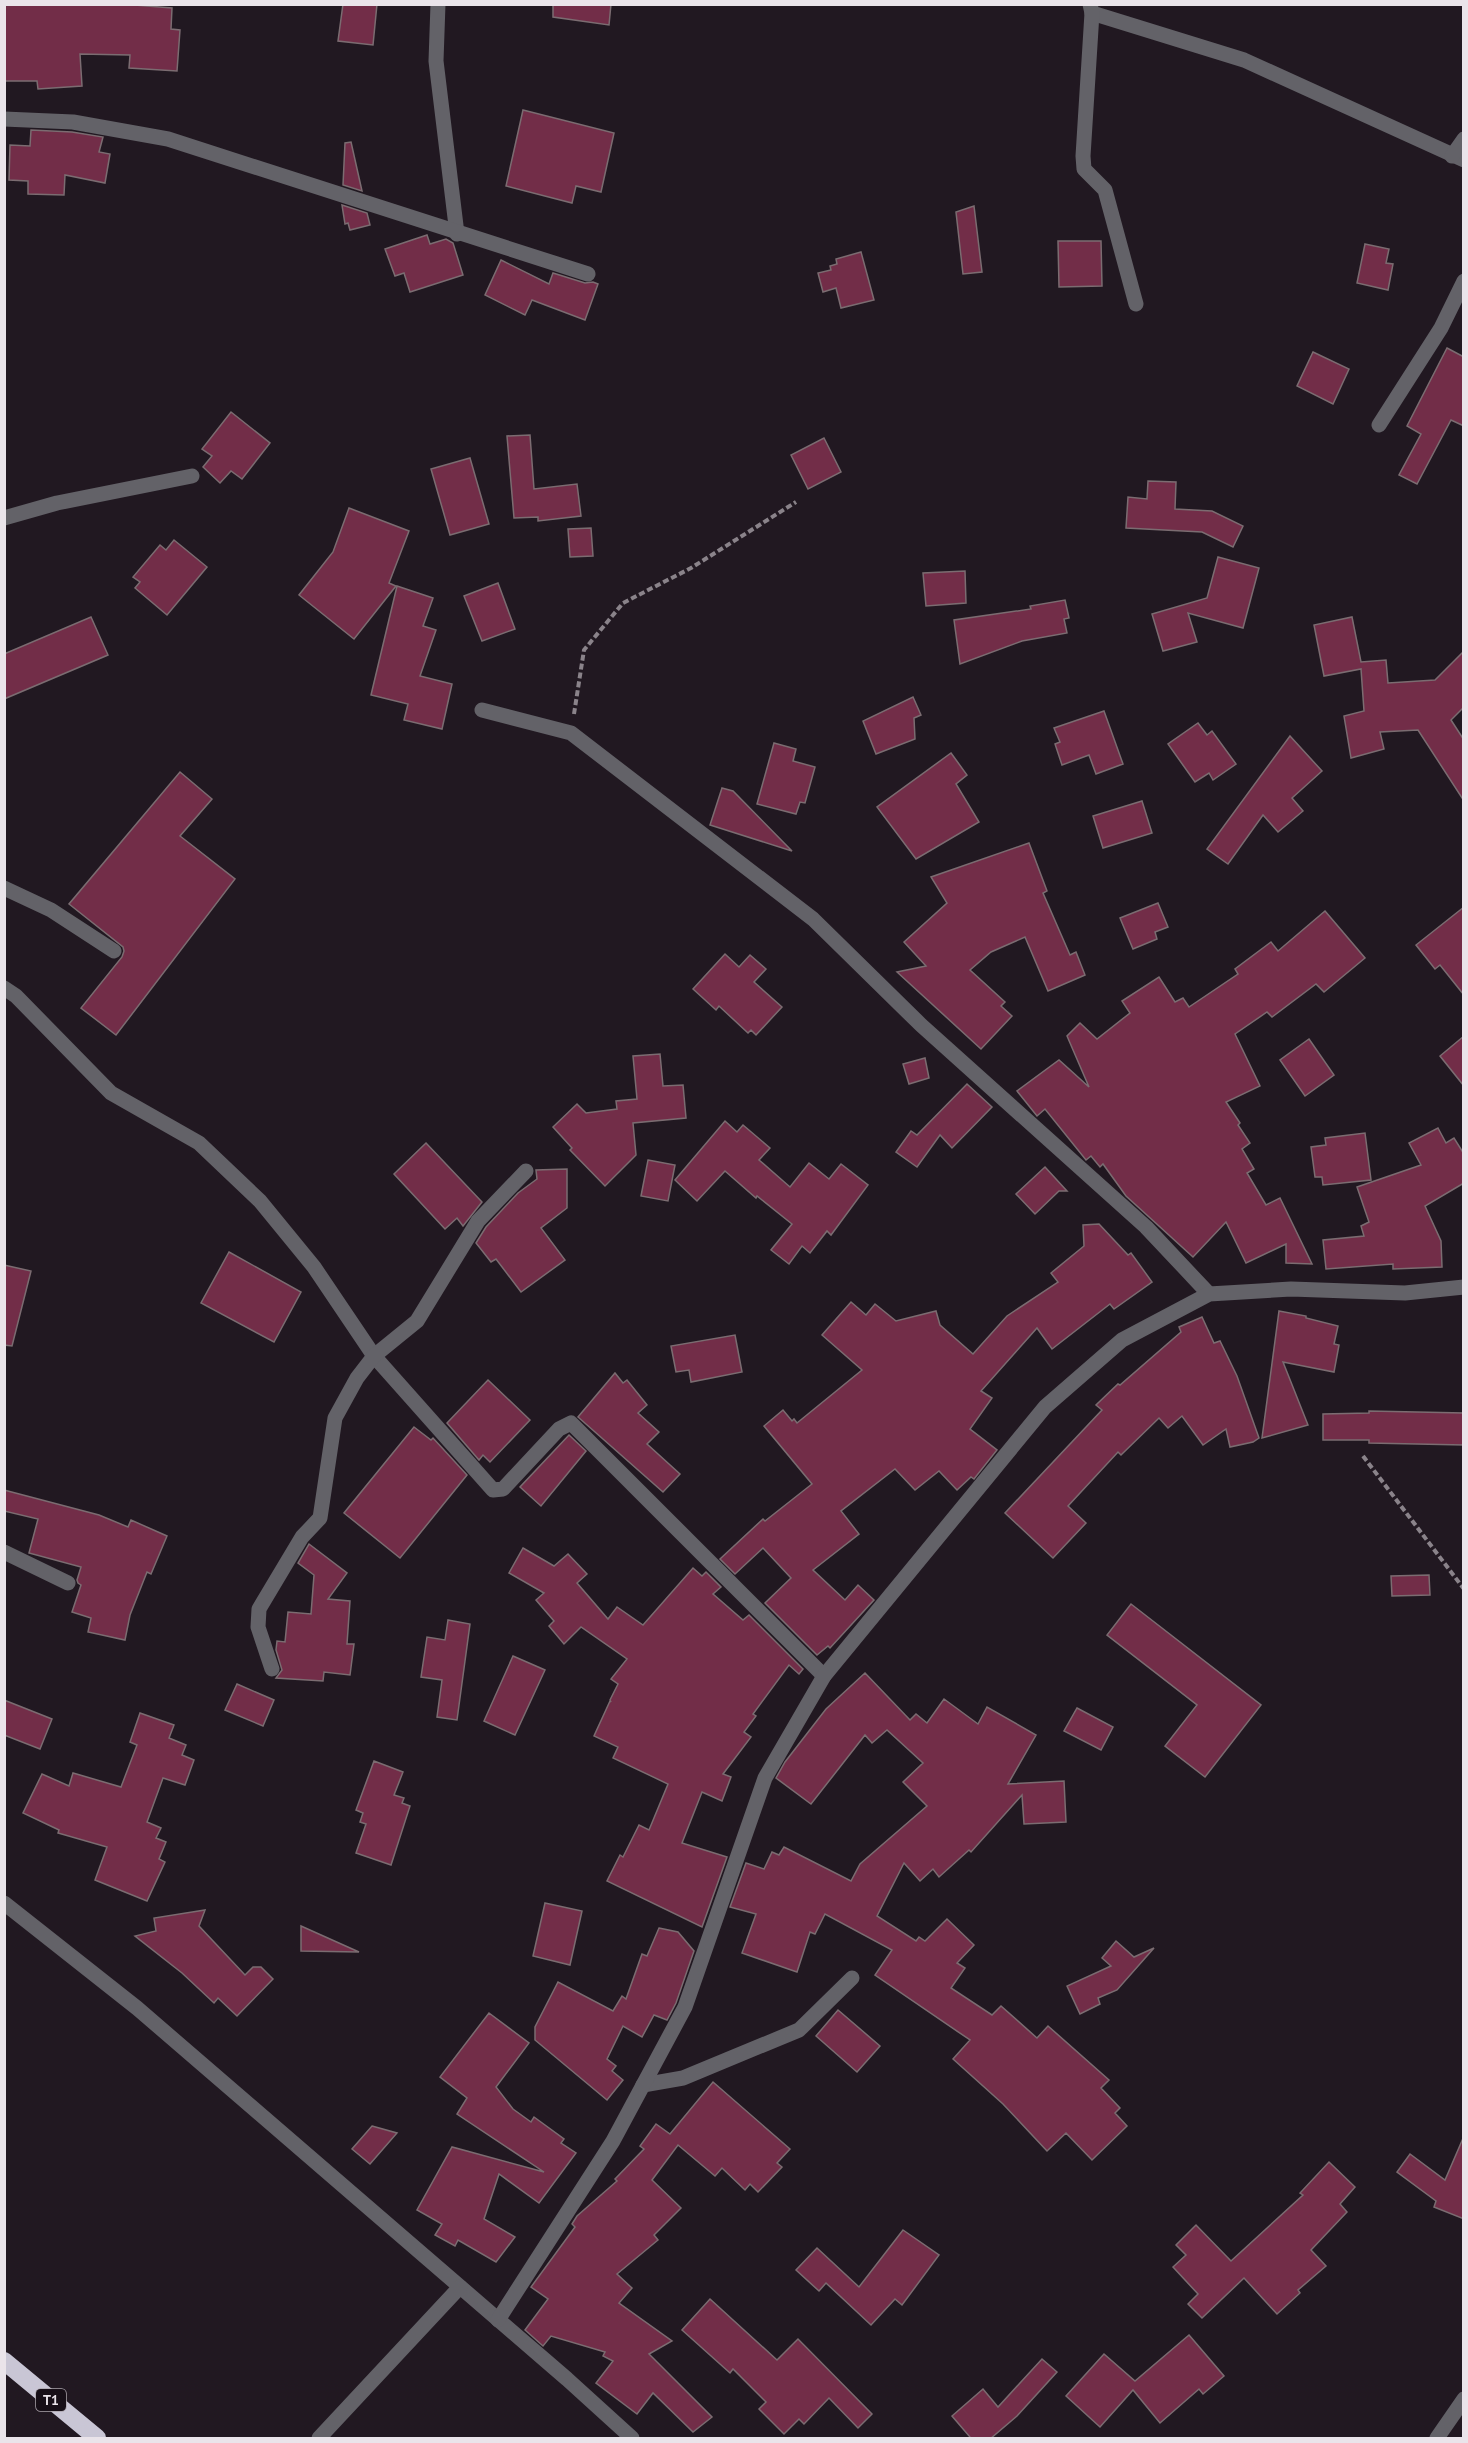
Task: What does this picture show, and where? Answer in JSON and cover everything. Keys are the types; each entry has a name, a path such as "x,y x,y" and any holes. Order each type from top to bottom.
{"highway":[{"name":"T1","path":"4,2361 97,2439"}],"street":[{"path":"438,4 436,61 457,234"},
{"path":"1136,304 1105,190 1084,169 1091,9 1244,60 1458,158 1464,139"},
{"path":"4,119 73,122 168,139 457,234 588,274"},
{"path":"1378,425 1441,328 1464,281"},
{"path":"4,518 57,503 192,476"},
{"path":"482,710 571,733 813,919 921,1025 1146,1227 1209,1294"},
{"path":"4,888 51,910 114,951"},
{"path":"4,988 16,996 111,1093 199,1143 260,1201 314,1267 374,1356 493,1490 503,1489 560,1429 571,1423 824,1676"},
{"path":"272,1669 258,1627 259,1608 302,1538 320,1518 334,1418 357,1378 374,1356 417,1321 478,1221 526,1171"},
{"path":"498,2320 613,2141 685,2007 765,1778 824,1676 1045,1407 1122,1340 1209,1294 1291,1289 1405,1293 1464,1287"},
{"path":"4,1552 68,1582"},
{"path":"4,1903 137,2008 588,2397 632,2439"},
{"path":"643,2085 683,2078 799,2030 852,1978"},
{"path":"319,2439 460,2288"},
{"path":"1437,2439 1464,2399"}],"path":[{"path":"571,733 584,650 623,603 691,568 796,502"},
{"path":"1363,1456 1464,1589"}],"building":[{"path":"4,4 122,4 172,8 171,29 180,30 177,71 129,68 130,55 80,54 82,86 38,89 37,81 4,81"},
{"path":"343,4 377,4 373,45 338,41"},
{"path":"553,4 611,4 609,25 553,17"},
{"path":"523,110 614,133 601,192 576,186 572,203 506,186"},
{"path":"31,130 72,132 103,137 99,152 110,154 105,183 65,175 64,195 28,194 28,181 9,180 10,145 30,146"},
{"path":"351,142 362,191 343,185 345,143"},
{"path":"342,205 367,213 370,225 350,230 348,223 345,224"},
{"path":"974,206 982,272 963,274 956,212"},
{"path":"427,235 430,244 446,239 453,243 463,275 410,292 404,273 395,276 385,249"},
{"path":"1058,241 1101,241 1102,286 1059,287"},
{"path":"1365,244 1389,249 1386,263 1393,264 1388,290 1357,283"},
{"path":"861,252 874,300 841,308 836,288 823,292 818,273 831,270 830,266 837,264 836,259"},
{"path":"501,260 549,284 553,273 585,283 598,284 585,320 532,300 525,315 485,295"},
{"path":"1447,348 1464,357 1464,426 1451,420 1417,484 1399,475 1421,434 1407,426"},
{"path":"1313,352 1349,369 1333,404 1297,386"},
{"path":"231,412 270,443 242,479 231,471 220,483 203,467 212,456 202,449"},
{"path":"530,435 534,489 577,484 581,516 538,521 538,517 514,518 507,436"},
{"path":"824,438 841,472 808,489 791,455"},
{"path":"470,458 489,524 450,535 431,469"},
{"path":"1148,481 1176,482 1175,509 1212,511 1243,526 1233,547 1202,532 1126,528 1128,497 1147,499"},
{"path":"349,508 409,531 389,583 396,586 354,639 299,595 333,552"},
{"path":"591,528 593,556 570,557 568,529"},
{"path":"174,540 207,567 167,615 135,588 140,582 133,577 160,545 166,550"},
{"path":"1218,557 1259,568 1243,628 1188,613 1197,642 1163,651 1152,614 1207,598"},
{"path":"965,571 966,603 926,606 923,573"},
{"path":"498,583 515,629 482,641 464,596"},
{"path":"397,586 433,598 423,626 436,630 420,676 452,684 442,729 404,720 408,704 371,695"},
{"path":"1065,600 1069,618 1064,619 1067,633 1022,641 960,664 954,620 1031,609 1030,606"},
{"path":"91,617 108,655 4,699 4,654"},
{"path":"1352,617 1361,662 1386,660 1388,683 1435,680 1464,651 1464,707 1451,720 1464,740 1464,801 1418,730 1380,732 1384,749 1351,758 1344,716 1364,711 1361,669 1324,676 1314,625"},
{"path":"913,697 921,715 914,718 915,739 876,754 863,721"},
{"path":"1104,711 1123,764 1096,774 1089,755 1062,765 1055,744 1060,742 1054,728"},
{"path":"1198,723 1207,735 1212,731 1236,764 1213,780 1209,773 1195,782 1168,744"},
{"path":"1290,736 1322,771 1292,798 1303,811 1278,832 1263,815 1228,864 1207,849"},
{"path":"774,743 796,749 793,761 815,767 805,803 800,802 796,814 757,804"},
{"path":"951,753 967,775 956,784 979,822 916,859 877,807"},
{"path":"180,772 212,799 180,836 235,879 116,1035 81,1008 122,957 123,947 69,904"},
{"path":"722,788 733,791 792,851 710,825"},
{"path":"1142,801 1152,833 1103,848 1093,816"},
{"path":"1029,843 1047,891 1043,893 1070,955 1076,952 1085,975 1048,991 1025,937 991,952 970,970 1005,1002 1001,1006 1012,1016 981,1049 897,972 926,966 904,942 947,903 931,877"},
{"path":"1158,903 1168,927 1155,932 1157,939 1133,949 1120,918"},
{"path":"1464,907 1464,995 1440,965 1435,969 1416,945"},
{"path":"1325,911 1365,958 1324,992 1316,984 1272,1017 1267,1012 1235,1034 1260,1086 1226,1102 1250,1143 1242,1149 1254,1169 1247,1173 1266,1205 1280,1198 1312,1264 1286,1263 1286,1244 1246,1263 1226,1222 1193,1257 1126,1196 1103,1164 1100,1167 1091,1156 1086,1160 1045,1109 1037,1116 1017,1091 1059,1060 1089,1087 1067,1036 1080,1023 1097,1039 1130,1013 1122,1001 1159,977 1175,1002 1183,998 1189,1007 1238,974 1235,969 1271,942 1278,951"},
{"path":"725,954 739,967 750,955 766,969 754,982 782,1007 756,1035 751,1030 748,1033 719,1006 716,1010 693,989"},
{"path":"1464,1036 1464,1086 1440,1056"},
{"path":"1309,1039 1334,1075 1305,1096 1280,1060"},
{"path":"660,1054 663,1086 683,1085 686,1118 633,1123 636,1155 605,1186 570,1150 572,1148 553,1127 577,1104 586,1113 617,1109 616,1101 637,1099 633,1056"},
{"path":"925,1058 929,1078 909,1084 903,1064"},
{"path":"967,1084 992,1107 952,1148 940,1135 917,1167 896,1152 911,1131 917,1135"},
{"path":"725,1121 737,1132 743,1125 770,1148 759,1160 790,1187 809,1163 829,1179 841,1164 868,1185 831,1235 827,1231 810,1253 802,1246 789,1264 771,1250 792,1224 757,1196 756,1198 725,1171 697,1201 675,1180"},
{"path":"1438,1128 1446,1143 1454,1138 1464,1154 1464,1183 1425,1206 1441,1241 1442,1267 1393,1269 1393,1264 1326,1269 1323,1240 1364,1236 1361,1226 1369,1222 1357,1187 1421,1165 1409,1143"},
{"path":"1365,1133 1371,1180 1323,1185 1322,1177 1315,1177 1311,1147 1326,1145 1325,1138"},
{"path":"426,1143 482,1202 463,1226 457,1218 445,1229 394,1174"},
{"path":"648,1160 675,1165 668,1201 641,1196"},
{"path":"1045,1167 1067,1191 1059,1191 1035,1214 1016,1194"},
{"path":"567,1169 567,1208 541,1228 565,1260 521,1292 496,1259 491,1262 476,1243 486,1227 518,1193 537,1179 536,1170"},
{"path":"1099,1224 1128,1255 1131,1253 1152,1282 1114,1309 1110,1304 1052,1349 1037,1328 981,1391 992,1398 970,1429 997,1450 974,1479 971,1477 957,1490 939,1471 915,1490 895,1469 841,1511 859,1534 813,1570 845,1600 858,1585 874,1600 830,1648 828,1646 817,1655 765,1603 791,1578 763,1548 735,1574 720,1559 763,1519 765,1521 812,1484 764,1426 783,1410 792,1421 794,1419 797,1423 862,1370 822,1335 851,1302 866,1315 875,1304 896,1321 936,1311 940,1325 973,1354 1007,1316 1058,1282 1051,1273 1084,1246 1083,1225"},
{"path":"229,1252 301,1292 274,1342 201,1303"},
{"path":"4,1265 31,1271 12,1346 4,1345"},
{"path":"1279,1311 1306,1316 1306,1318 1338,1326 1334,1344 1339,1345 1334,1372 1283,1362 1308,1425 1262,1438"},
{"path":"1202,1317 1214,1343 1220,1341 1237,1376 1259,1438 1253,1442 1230,1447 1226,1429 1203,1445 1182,1416 1168,1428 1159,1418 1121,1455 1118,1452 1068,1506 1086,1523 1053,1558 1005,1513 1102,1410 1096,1405 1181,1332 1179,1327"},
{"path":"735,1335 742,1372 691,1382 689,1370 676,1372 671,1346"},
{"path":"615,1373 623,1383 627,1380 647,1405 638,1413 659,1432 647,1444 680,1474 663,1492 578,1417"},
{"path":"488,1380 530,1420 490,1462 483,1455 479,1460 447,1423"},
{"path":"1369,1411 1464,1413 1464,1445 1323,1440 1323,1414 1369,1413"},
{"path":"414,1427 431,1440 433,1438 467,1475 400,1558 344,1513"},
{"path":"569,1435 586,1451 541,1506 520,1487"},
{"path":"4,1490 99,1515 128,1527 131,1520 167,1536 151,1574 147,1572 130,1615 125,1640 88,1632 91,1618 72,1612 81,1585 77,1580 81,1567 29,1553 38,1519 4,1511"},
{"path":"309,1544 347,1573 328,1599 350,1601 347,1644 354,1644 350,1675 324,1672 323,1681 276,1678 282,1670 276,1650 277,1641 285,1642 288,1612 311,1614 314,1575 298,1563"},
{"path":"523,1548 554,1566 568,1554 587,1574 577,1583 608,1619 617,1607 643,1625 693,1568 702,1576 706,1572 721,1587 713,1594 743,1620 749,1615 803,1669 799,1674 789,1665 753,1714 756,1716 744,1732 751,1737 723,1774 731,1777 722,1801 702,1792 682,1843 727,1857 702,1927 607,1881 620,1855 623,1857 639,1825 649,1830 668,1784 613,1758 618,1747 594,1736 618,1684 611,1679 627,1659 581,1627 564,1644 549,1626 554,1621 536,1600 544,1593 509,1573"},
{"path":"1429,1575 1430,1595 1392,1596 1391,1576"},
{"path":"1131,1604 1261,1705 1205,1777 1165,1746 1197,1705 1107,1635"},
{"path":"448,1620 470,1624 457,1720 437,1717 442,1680 421,1677 427,1637 445,1640"},
{"path":"513,1656 545,1670 515,1735 484,1721"},
{"path":"865,1673 910,1720 916,1714 927,1723 944,1699 978,1724 987,1707 1036,1735 1008,1784 1064,1781 1066,1822 1024,1824 1022,1795 971,1852 969,1850 939,1877 933,1869 920,1881 904,1863 877,1916 916,1941 919,1937 925,1941 947,1919 974,1945 957,1963 965,1968 951,1988 992,2015 1001,2006 1037,2038 1048,2026 1109,2080 1101,2088 1120,2108 1115,2113 1127,2126 1092,2160 1066,2133 1047,2151 1003,2104 953,2059 970,2040 875,1975 892,1950 825,1914 815,1934 810,1932 797,1972 742,1953 756,1914 730,1907 746,1863 764,1869 772,1852 779,1855 784,1847 851,1881 860,1864 927,1806 903,1782 923,1763 887,1730 872,1743 865,1735 811,1804 776,1778 785,1762 826,1709"},
{"path":"237,1684 274,1700 263,1726 225,1710"},
{"path":"4,1700 52,1719 40,1749 4,1735"},
{"path":"1077,1708 1113,1727 1101,1750 1064,1731"},
{"path":"140,1713 174,1725 169,1738 186,1745 182,1755 194,1760 185,1785 163,1778 147,1822 161,1828 156,1838 166,1842 159,1859 165,1862 147,1901 95,1880 107,1847 58,1833 59,1830 23,1813 42,1774 69,1786 73,1773 121,1787 137,1745 130,1742"},
{"path":"374,1761 403,1772 394,1795 404,1798 402,1803 410,1806 391,1865 356,1853 366,1824 360,1822 363,1813 356,1810"},
{"path":"545,1903 582,1911 570,1965 533,1956"},
{"path":"205,1910 199,1926 245,1975 253,1967 261,1967 273,1979 237,2016 218,1998 214,2003 182,1973 135,1936 156,1931 154,1918"},
{"path":"301,1926 359,1952 301,1951"},
{"path":"659,1928 678,1932 694,1951 676,2003 667,2020 654,2015 642,2037 623,2026 607,2059 616,2066 612,2071 623,2080 607,2100 535,2040 535,2027 558,1982 613,2011 622,1996 626,1999 642,1954 647,1956"},
{"path":"1116,1941 1134,1957 1154,1948 1117,1990 1098,1998 1100,2004 1080,2014 1067,1986 1111,1966 1102,1958"},
{"path":"838,2010 880,2046 857,2072 816,2036"},
{"path":"489,2013 529,2043 496,2087 513,2109 531,2122 534,2117 564,2139 561,2143 576,2153 539,2203 499,2174 484,2219 515,2237 496,2262 458,2240 455,2246 435,2235 442,2224 417,2210 452,2147 544,2172 457,2114 467,2098 440,2077"},
{"path":"713,2082 790,2149 777,2163 782,2167 758,2192 750,2184 745,2190 722,2168 715,2176 678,2145 652,2180 681,2208 654,2235 658,2240 617,2274 632,2288 619,2303 672,2341 649,2354 712,2417 693,2432 653,2393 637,2414 596,2383 613,2361 603,2356 605,2352 551,2336 543,2346 525,2330 548,2299 531,2287 575,2227 572,2224 577,2216 617,2181 615,2179 644,2149 640,2146 656,2124 670,2134"},
{"path":"372,2126 397,2133 370,2164 352,2149"},
{"path":"1464,2136 1464,2219 1434,2207 1436,2201 1397,2172 1410,2154 1445,2180"},
{"path":"1329,2162 1355,2187 1340,2204 1347,2212 1311,2250 1326,2266 1298,2290 1300,2293 1277,2314 1244,2278 1202,2318 1188,2304 1198,2294 1173,2267 1186,2255 1176,2245 1196,2225 1231,2261 1303,2195 1300,2193"},
{"path":"903,2230 939,2255 902,2305 895,2299 871,2325 826,2283 819,2291 796,2270 817,2248 859,2287"},
{"path":"710,2299 777,2360 798,2339 872,2414 858,2428 829,2398 804,2424 799,2419 784,2434 759,2409 766,2402 733,2369 730,2373 682,2330"},
{"path":"1189,2335 1224,2376 1203,2394 1199,2389 1160,2423 1133,2390 1100,2427 1066,2396 1104,2354 1135,2381"},
{"path":"1042,2359 1057,2372 1017,2416 990,2439 969,2439 970,2437 952,2416 983,2389 998,2407"}]}
